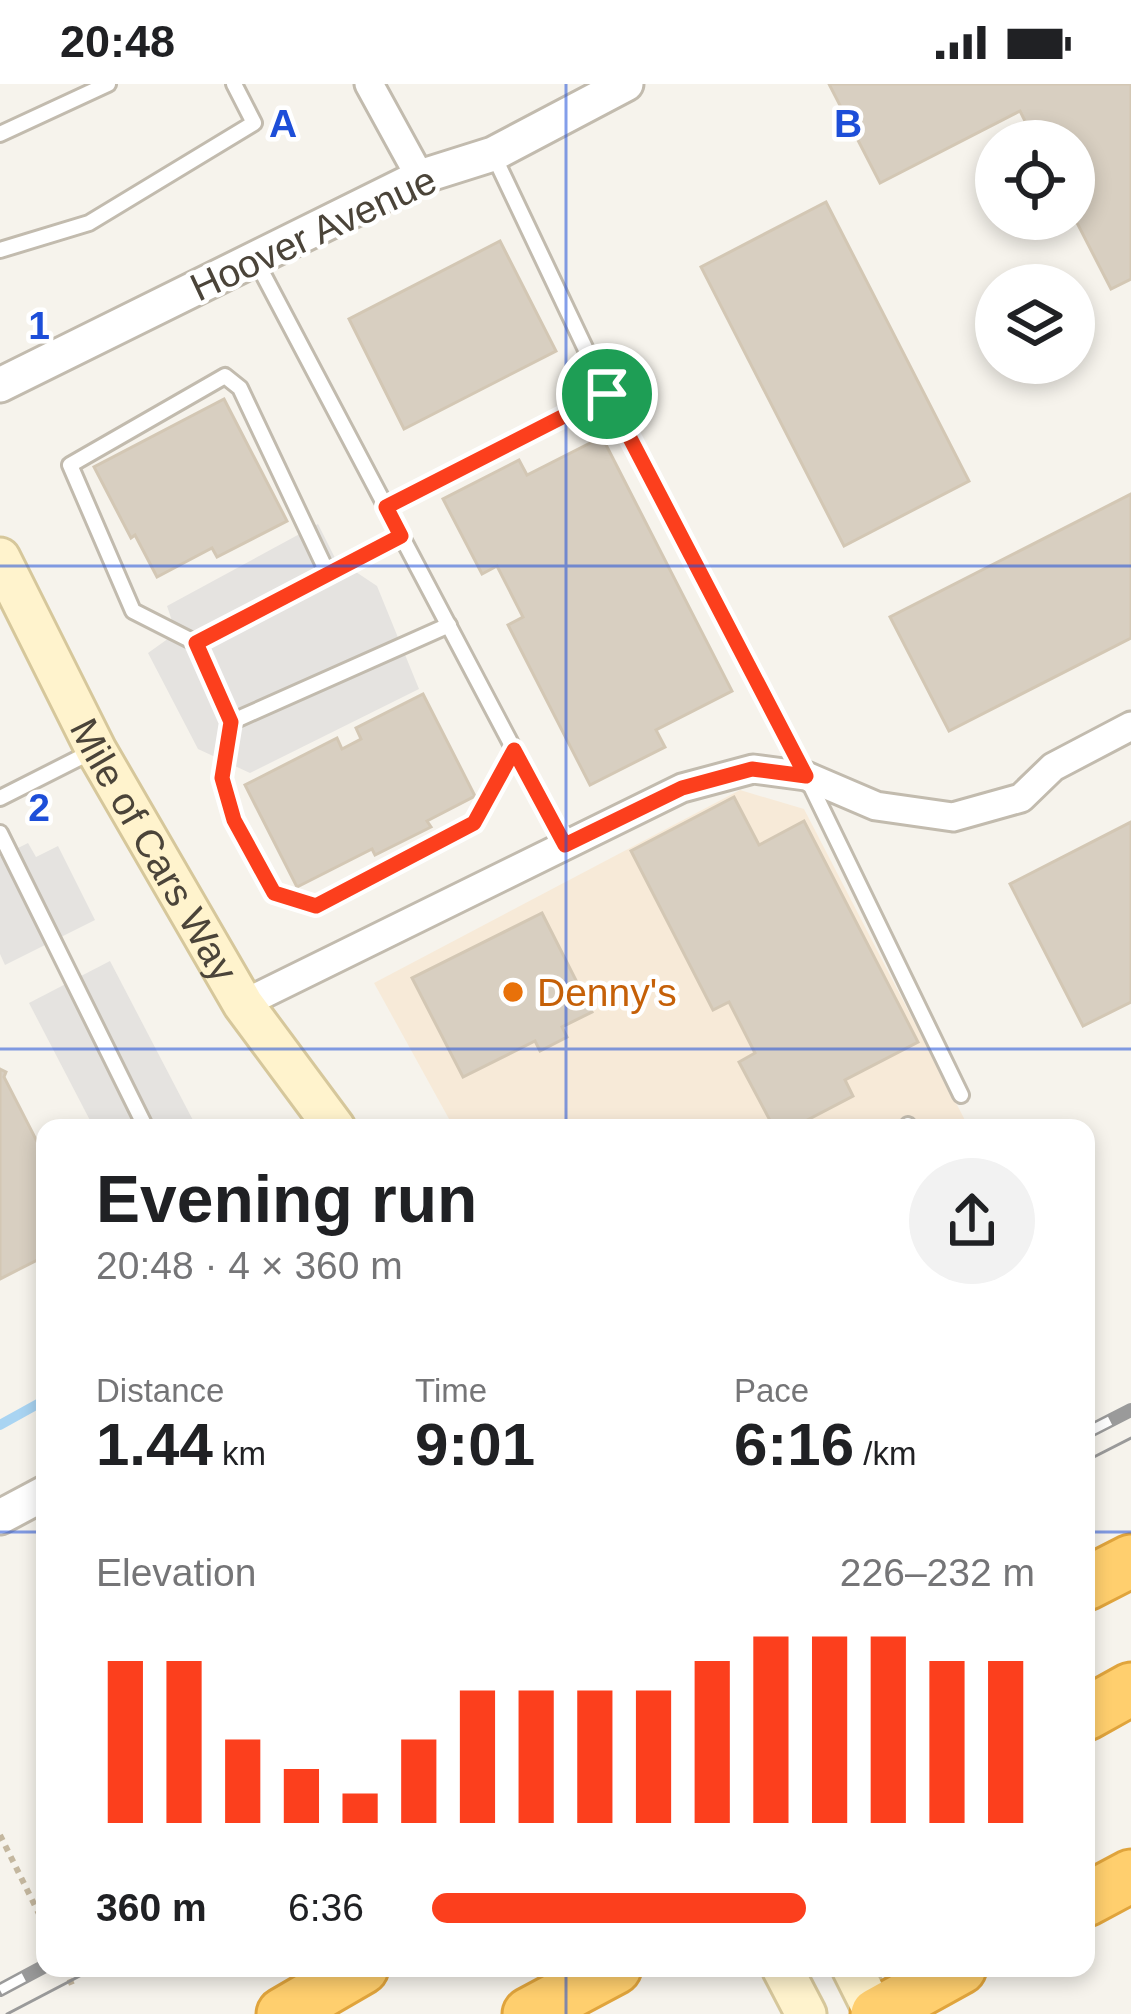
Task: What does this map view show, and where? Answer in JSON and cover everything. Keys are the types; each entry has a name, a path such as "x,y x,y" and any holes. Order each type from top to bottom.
{"highway":[{"path":"1095,1579 1131,1561"},
{"path":"1095,1709 1131,1690"},
{"path":"1095,1895 1131,1876"},
{"path":"283,2014 347,1977"},
{"path":"529,2014 598,1977"},
{"path":"876,2014 944,1977"}],"main road":[{"name":"Mile of Cars Way","path":"0,559 96,750 243,1004 328,1119"},
{"path":"787,1977 806,2014"},
{"path":"857,1977 876,2014"}],"street":[{"path":"369,84 420,177"},
{"name":"Hoover Avenue","path":"0,386 420,177 493,154 626,84"},
{"path":"243,1004 682,788 752,769 806,776 876,806 953,817 1021,798 1054,767 1131,726"},
{"path":"0,1517 36,1498"}],"lane":[{"path":"0,134 108,84"},
{"path":"0,250 89,223 254,123 234,84"},
{"path":"493,154 607,394 806,776 961,1095"},
{"path":"255,259 565,845"},
{"path":"328,574 240,388 225,376 70,465 134,611 196,643 231,722 222,778 234,820 274,893 316,906 474,823 514,750"},
{"path":"386,507 607,394"},
{"path":"196,643 401,536"},
{"path":"231,722 448,625"},
{"path":"0,798 96,750"},
{"path":"0,833 142,1119"}],"path":[{"path":"0,1835 36,1908"},
{"path":"69,1977 74,1990"}],"shaded area":[{"path":"318,524 335,558 377,586 419,689 250,773 198,749 148,653 176,633 167,606"},
{"path":"740,790 804,809 964,1119 449,1119 374,983"},
{"path":"28,843 36,857 58,846 95,920 5,965 0,954 0,857"},
{"path":"110,961 192,1119 89,1119 29,1003"}],"building":[{"path":"829,84 1131,84 1131,279 1111,289 1086,240 1095,240 1095,120 1024,120 1020,111 1002,120 975,120 975,134 880,183"},
{"path":"826,202 969,481 844,546 701,267"},
{"path":"500,241 556,351 404,429 349,319"},
{"path":"224,399 287,521 217,557 212,548 157,577 94,467"},
{"path":"602,437 732,691 656,730 665,747 590,785 508,625 523,617 497,566 482,574 443,499 519,460 527,475"},
{"path":"1131,494 1131,638 949,731 890,617"},
{"path":"423,694 475,796 427,821 431,827 375,855 372,849 297,887 245,785 337,738 342,749 361,739 356,728"},
{"path":"734,797 759,845 804,821 918,1042 845,1080 853,1096 809,1119 769,1119 739,1062 755,1053 729,1002 713,1010 631,851"},
{"path":"1131,822 1131,1002 1083,1026 1010,884"},
{"path":"542,913 592,1012 562,1027 567,1037 540,1051 535,1041 463,1077 412,978"},
{"path":"0,1069 6,1072 4,1077 36,1139 36,1261 0,1279"}],"waterway":[{"path":"0,1425 36,1405"}],"tram line":[{"path":"1095,1456 1131,1438"},
{"path":"7,2014 78,1977"}],"railway":[{"path":"1095,1428 1131,1410"},
{"path":"0,1990 36,1971"}],"place":[{"name":"Denny's","path":"513,992"}],"route":[{"path":"607,394 806,776 752,769 682,788 565,845 514,750 474,823 316,906 274,893 234,820 222,778 231,722 196,643 401,536 386,507 607,394"}]}
